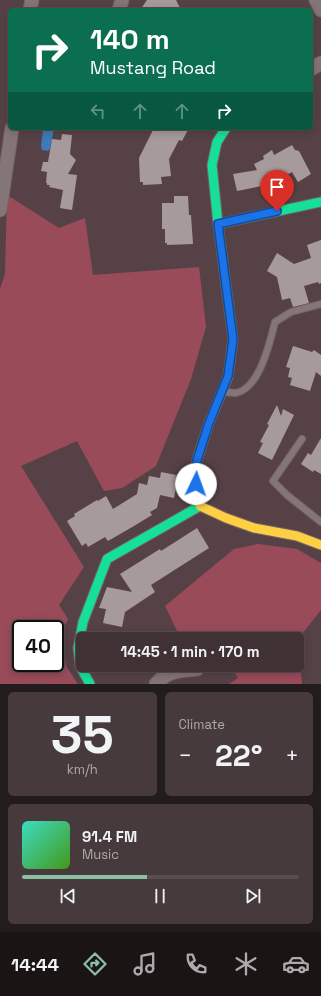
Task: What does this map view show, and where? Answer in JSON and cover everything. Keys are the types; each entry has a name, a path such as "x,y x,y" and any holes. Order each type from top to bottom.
{"street":[{"path":"316,0 321,10"},
{"path":"0,210 12,130"},
{"path":"200,506 196,484 197,460 228,376 233,339 212,165 217,142 225,130"},
{"path":"218,224 321,202"},
{"path":"200,506 226,518 254,528 297,536 321,545"},
{"path":"90,684 82,673 78,660 79,642 86,616 107,559 200,506"},
{"path":"156,684 161,678 170,672"}],"lane":[{"path":"222,392 236,393 248,387 264,363 275,322 291,312 321,304"},
{"path":"302,439 273,481 287,495 321,522"}],"shaded area":[{"path":"7,195 59,228 85,218 93,275 199,267 206,327 191,379 156,466 122,488 104,491 77,441 21,466 84,567 59,605 68,619 64,627 64,620 12,620 12,672 64,672 64,648 66,666 78,684 0,684 0,289 5,274"},
{"path":"258,544 297,549 321,563 321,610 304,632 178,632 165,606 234,549"},
{"path":"234,672 301,672 302,684 229,684 238,678"}],"water":[{"path":"43,130 54,130 50,149 48,151 42,150"}],"building":[{"path":"147,0 176,0 180,8 141,8"},
{"path":"153,130 188,130 182,141 179,140 169,159 171,176 161,177 162,184 143,185 143,182 140,182 139,158"},
{"path":"62,134 72,135 70,154 76,160 68,174 77,175 72,210 60,208 63,190 49,187 50,185 47,185 46,183 47,172 41,171 43,162 48,162 52,139 61,140"},
{"path":"292,145 295,150 299,151 311,174 298,182 292,172 282,178 280,175 262,186 237,191 233,174 257,170 254,164 264,159 263,156 272,150 274,155"},
{"path":"174,196 188,196 193,244 167,245 167,243 165,243 165,229 162,229 162,203 174,203"},
{"path":"321,240 321,283 319,284 318,282 304,286 309,303 293,307 290,298 282,300 277,277 267,271 277,253 294,264 311,258 307,245"},
{"path":"293,346 312,352 314,350 321,355 321,376 316,372 310,391 290,385 292,378 288,377 290,368 286,367"},
{"path":"277,405 281,416 283,409 294,415 272,460 258,453 263,443 260,442 269,425 267,424"},
{"path":"321,438 321,474 314,470 313,472 301,464 308,453 311,455"},
{"path":"161,472 176,475 175,482 177,482 174,498 160,495 157,508 150,512 152,515 108,541 105,537 88,547 86,543 82,546 67,521 75,516 74,514 106,496 113,509 137,494 139,483 147,485 149,476 160,478"},
{"path":"197,528 209,548 151,585 155,592 125,612 122,627 103,623 106,609 99,608 107,587 132,592 120,574 160,549 161,551"}],"traffic: fast":[{"path":"200,506 195,484 197,460 209,423 228,377 233,339 212,165 217,142 225,130"},
{"path":"218,224 321,202"},
{"path":"90,684 80,666 78,648 83,622 107,559 200,506"}],"traffic: slow":[{"path":"200,506 226,518 254,528 297,536 321,545"}],"route":[{"path":"196,484 197,460 209,423 228,376 233,339 218,224 277,211"}]}
